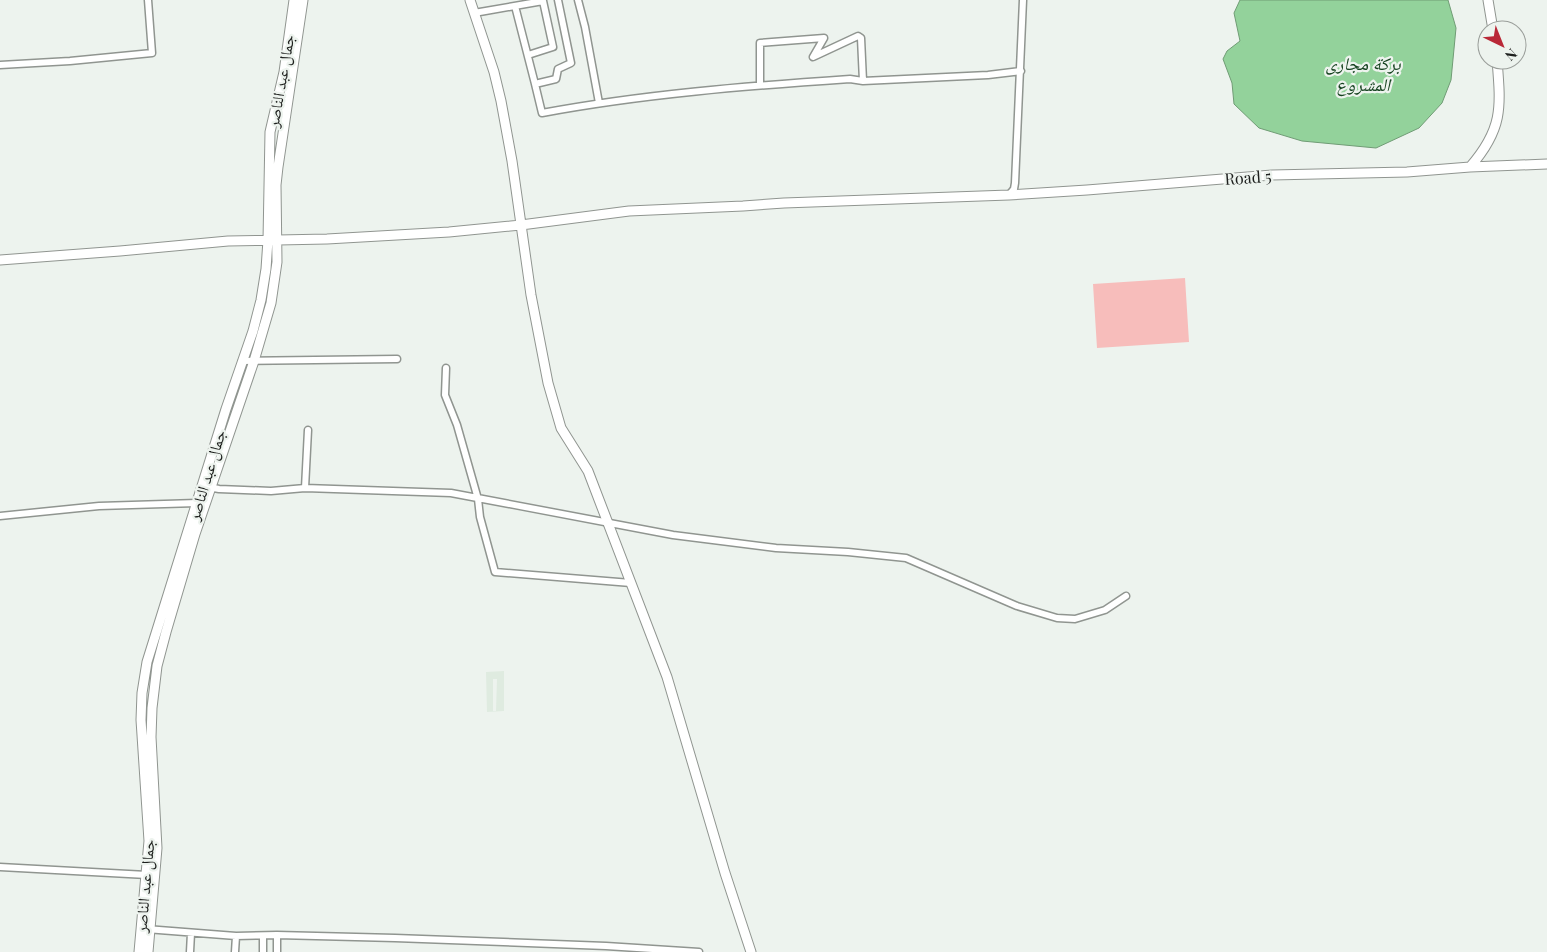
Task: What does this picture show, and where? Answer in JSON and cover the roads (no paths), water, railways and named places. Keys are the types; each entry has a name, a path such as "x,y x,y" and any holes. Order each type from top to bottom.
{"main road":[{"name":"جمال عبد الناصر","path":"139,952 146,929 157,848 152,708 157,666 206,487 261,300 268,240 270,132 284,72 294,0"},
{"name":"جمال عبد الناصر","path":"148,952 146,929 149,841 142,751 142,692 147,662 197,503 206,487 254,361 270,303 277,262 276,185 303,0"},
{"path":"470,0 494,72 501,101 531,296 550,392 561,428 588,471 610,523 667,676 725,873 751,952"},
{"path":"1488,0 1491,20"},
{"path":"1470,167 1494,133 1499,114 1497,70"},
{"name":"Road 5","path":"0,260 228,241 391,235 521,225 655,209 743,206 789,202 1009,195 1272,175 1399,172 1547,164"}],"street":[{"path":"0,65 70,61 152,53 148,0"},
{"path":"535,84 556,79 558,69 571,63 558,0"},
{"path":"578,0 587,36 599,102"},
{"path":"1009,195 1014,189 1015,183 1023,0"},
{"path":"474,13 543,1 553,47 528,55"},
{"path":"515,6 542,113 599,102 760,85 850,79 863,81 988,75 1021,71"},
{"path":"760,85 760,43 824,38 813,57 858,36 861,38 863,81"},
{"path":"242,361 398,359"},
{"path":"446,368 445,395 457,425 478,499 480,516 495,572 631,583"},
{"path":"305,488 308,430"},
{"path":"206,487 271,491 305,488 451,493 673,535 776,548 848,552 906,558 1017,606 1057,618 1075,619 1105,610 1126,596"},
{"path":"0,516 99,506 197,503"},
{"path":"0,867 147,875"},
{"path":"146,929 236,936 277,935 552,944 699,952"},
{"path":"190,952 192,933"},
{"path":"277,935 277,952"},
{"path":"235,952 236,936"},
{"path":"263,936 263,952"}],"water":[{"name":"بركة مجارى المشروع","path":"1240,0 1448,0 1456,28 1451,80 1442,103 1419,128 1376,148 1302,141 1259,128 1234,104 1232,83 1223,59 1227,51 1240,41 1234,13"}]}
